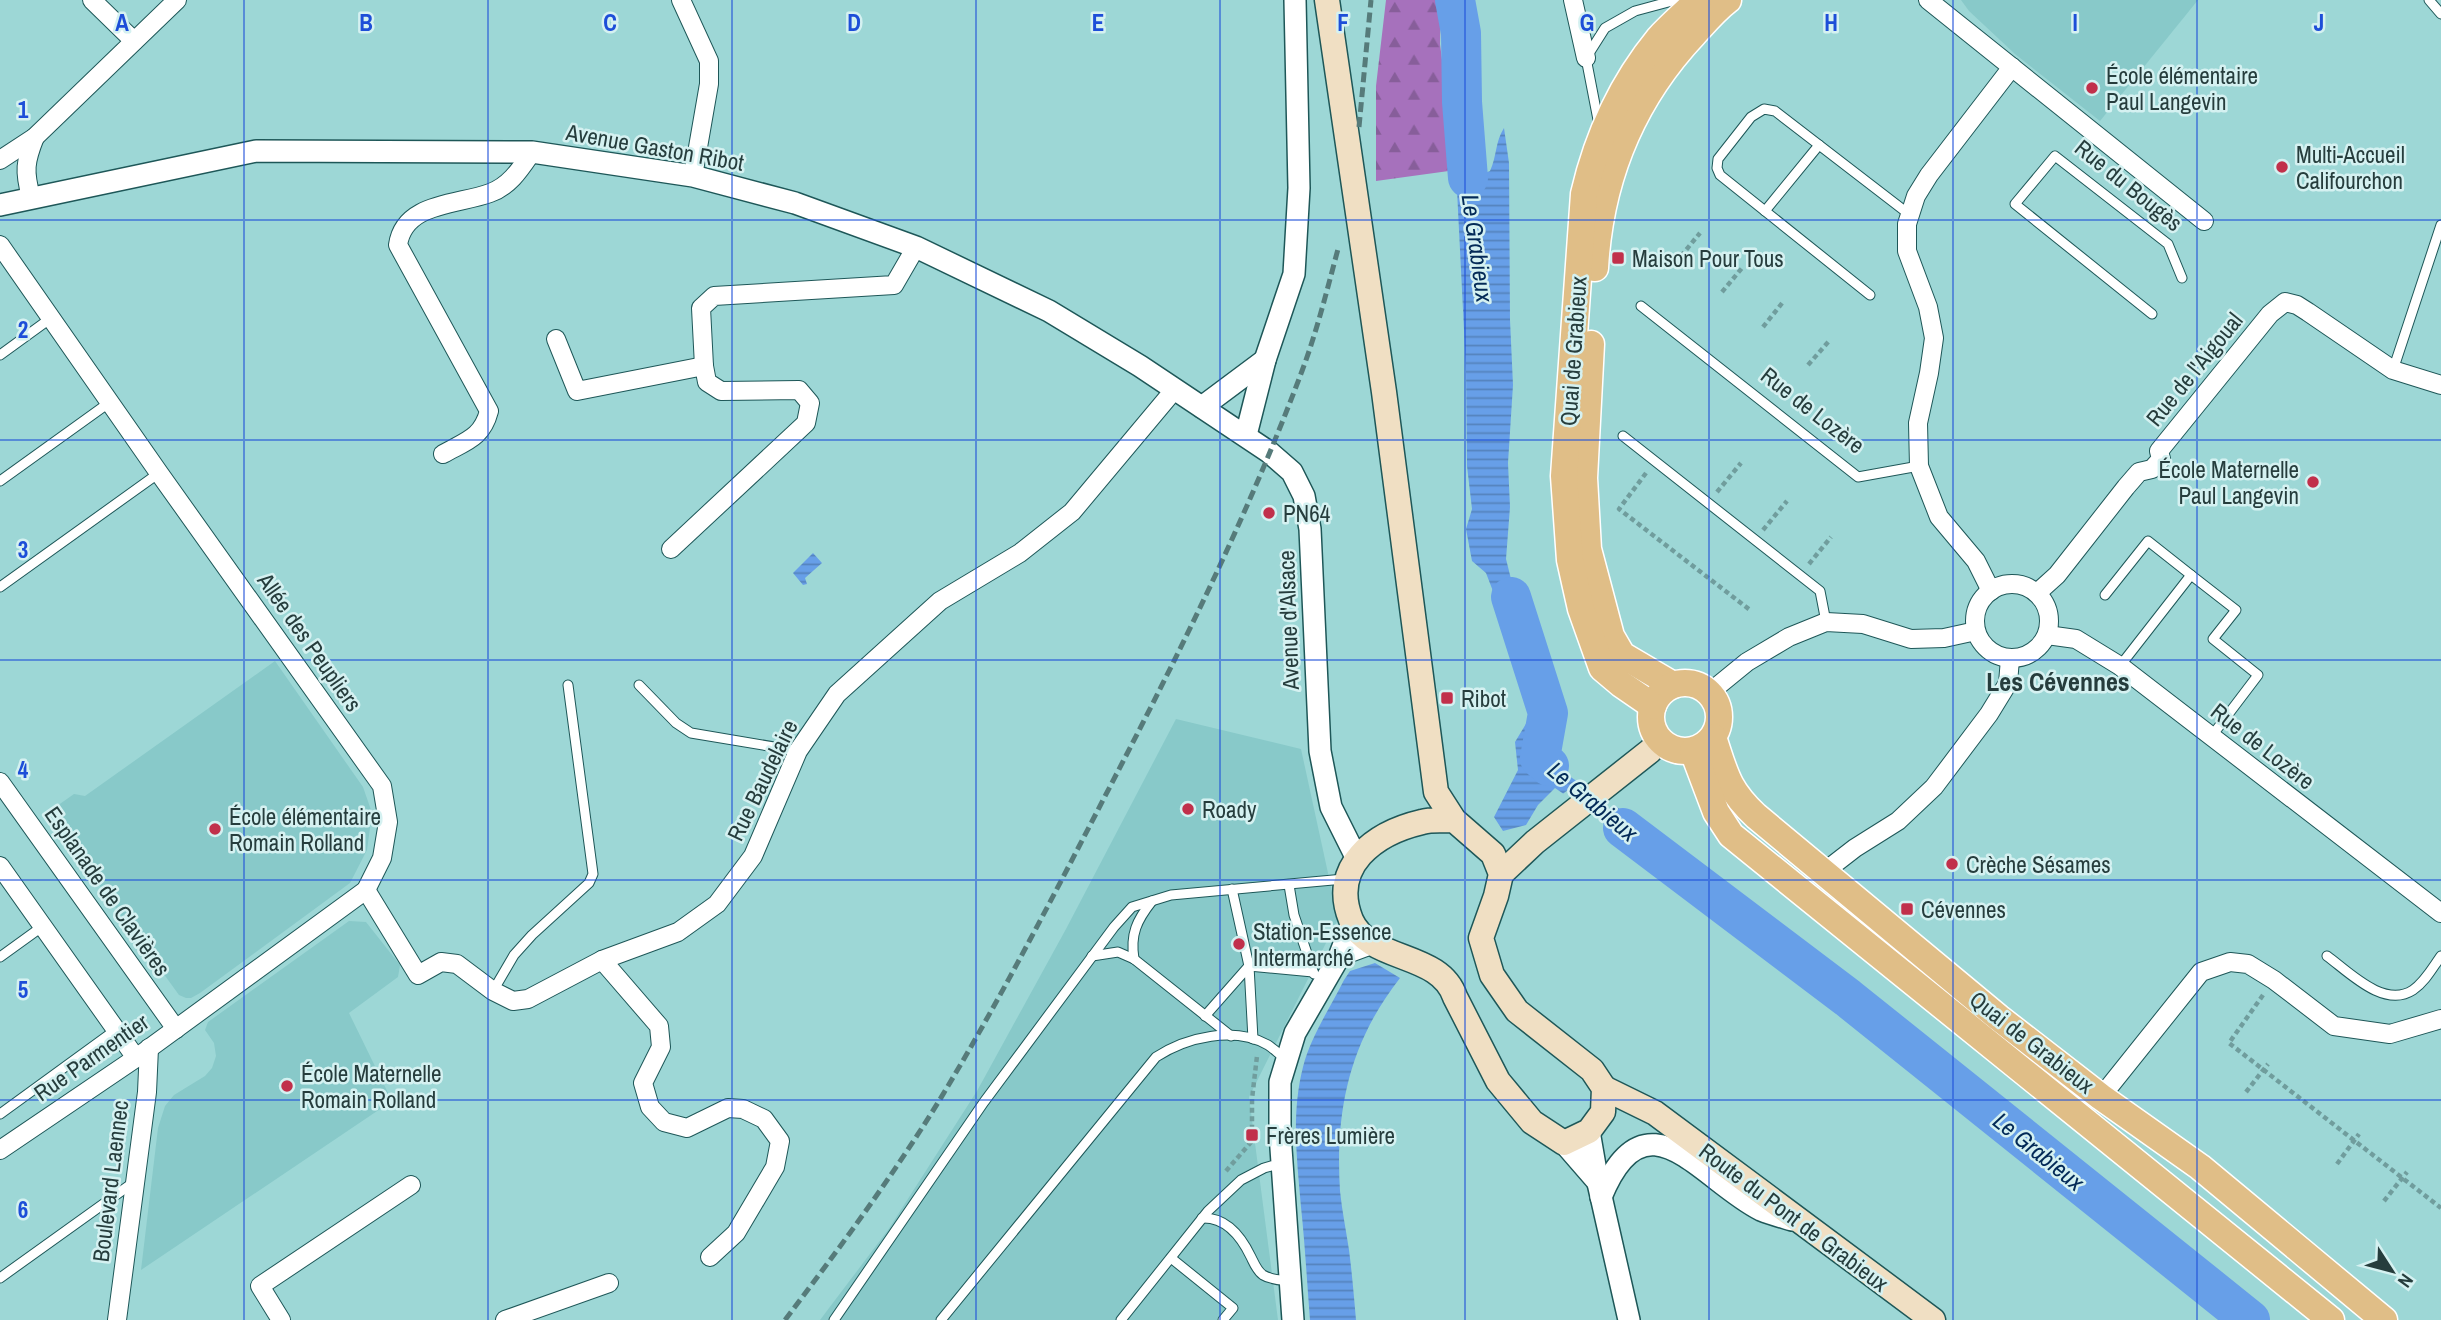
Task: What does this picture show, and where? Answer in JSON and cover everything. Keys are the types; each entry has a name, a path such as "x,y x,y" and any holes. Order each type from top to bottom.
{"main road":[{"path":"1327,0 1384,392 1436,792 1454,820 1497,864 1496,896 1481,937 1492,975 1517,1010 1592,1070 1599,1110 1564,1143 1532,1122 1498,1080 1451,985 1427,966 1370,942 1352,923 1346,904 1351,869 1377,839 1423,821 1454,820"},
{"name":"Quai de Grabieux","path":"1653,706 1602,668 1581,609 1570,560 1564,476 1584,194 1601,136 1636,70 1660,38 1698,0"},
{"name":"Quai de Grabieux","path":"1673,685 1622,655 1611,636 1588,549 1584,478 1596,262 1605,196 1612,168 1647,91 1676,52 1728,0"},
{"path":"1497,864 1535,842 1655,746 1681,751 1703,744 1719,723 1719,709 1709,693 1702,687 1688,683 1673,685 1658,697 1651,718 1655,746"},
{"name":"Quai de Grabieux","path":"1703,744 1724,773 1737,799 2000,1018 2101,1097 2200,1167 2385,1320"},
{"name":"Quai de Grabieux","path":"1703,744 1716,812 1731,835 2331,1320"},
{"path":"1423,821 1436,792"},
{"name":"Route du Pont de Grabieux","path":"1599,1110 1655,1114 1933,1320"}],"street":[{"path":"92,0 134,41"},
{"path":"3,160 35,137 177,0"},
{"path":"681,0 709,61 709,84 692,176"},
{"path":"1246,435 1265,360 1294,274 1299,188 1295,0"},
{"path":"1573,0 1586,58"},
{"path":"1928,0 2203,221"},
{"path":"1990,591 1976,561 1939,517 1919,466 1918,422 1934,338 1928,307 1907,251 1907,225 1916,196 1929,175 2012,67"},
{"path":"32,197 25,171 27,156 35,137"},
{"name":"Avenue Gaston Ribot","path":"0,205 256,151 532,152 692,176 795,203 916,247 1049,311 1246,435"},
{"path":"443,454 480,433 489,411 398,245 400,232 413,218 444,204 492,193 515,177 532,152"},
{"name":"Allée des Peupliers","path":"0,245 382,786 388,822 382,858 366,890 176,1029"},
{"path":"671,549 806,423 810,403 799,390 721,391 707,382 701,308 714,296 894,285 916,247"},
{"name":"Rue de l'Aigoual","path":"2037,593 2057,575 2139,472 2152,469 2161,459 2158,451 2270,314 2285,302 2297,305 2393,370"},
{"path":"556,339 577,391 704,366"},
{"path":"1202,407 1265,360"},
{"path":"2393,370 2441,386"},
{"name":"Rue Baudelaire","path":"366,890 418,975 440,962 457,964 493,991 513,1001 528,999 602,960 678,932 717,904 753,856 798,751 837,694 940,601 1020,553 1072,512 1175,389"},
{"name":"Avenue d'Alsace","path":"1246,435 1292,472 1304,496 1310,529 1320,751 1331,807 1339,819 1351,869"},
{"path":"2014,584 2037,593 2049,612 2050,624 2047,635 2033,653 2010,659 1988,651 1980,642 1974,619 1982,598 2002,585 2014,584"},
{"path":"1709,693 1747,662 1789,637 1826,622 1863,624 1911,639 1944,638 1976,631"},
{"name":"Rue de Lozère","path":"2047,635 2076,639 2120,666 2441,913"},
{"path":"1824,872 1855,848 1898,821 1934,788 1989,714 2008,683 2010,659"},
{"name":"Esplanade de Clavières","path":"0,782 176,1029"},
{"path":"1339,819 1377,839"},
{"path":"0,866 117,1028 142,1053"},
{"path":"1293,1320 1282,1163 1280,1082 1295,1033 1317,980 1339,957 1352,923"},
{"path":"1339,957 1366,947 1370,942"},
{"path":"602,960 659,1027 661,1047 643,1083 650,1107 664,1122 687,1128 728,1108 743,1109 764,1119 780,1141 775,1167 736,1233 710,1257"},
{"path":"2101,1097 2201,972 2230,962 2248,964 2274,980 2334,1026 2390,1034 2441,1019"},
{"name":"Rue Parmentier","path":"0,1150 176,1029"},
{"name":"Boulevard Laennec","path":"117,1320 147,1092 142,1053"},
{"path":"1599,1110 1600,1190 1629,1320"},
{"path":"1564,1143 1600,1190"},
{"path":"1600,1190 1630,1152 1642,1145 1658,1144 1678,1151 1761,1210 1803,1224"},
{"path":"281,1320 260,1286 411,1185"},
{"path":"505,1320 609,1283"}],"lane":[{"path":"1601,136 1586,58 1605,28 1634,10 1676,0"},
{"path":"2429,0 2441,14"},
{"path":"1870,295 1720,175 1717,168 1718,159 1751,117 1764,109 1775,111 1910,215"},
{"path":"1765,211 1819,145"},
{"name":"Rue du Bougès","path":"2152,314 2015,204 2055,156 2168,244 2182,278"},
{"path":"2393,370 2441,225"},
{"name":"Rue de Lozère","path":"1641,306 1858,477 1919,466"},
{"path":"0,355 51,318"},
{"path":"0,481 110,402"},
{"path":"1623,436 1820,591 1826,622"},
{"path":"0,587 159,473"},
{"path":"2105,595 2148,541 2235,610 2213,639 2258,675 2211,737"},
{"path":"2120,666 2191,575"},
{"path":"493,991 514,955 589,883 593,874 568,685"},
{"path":"639,685 676,723 691,733 798,751"},
{"path":"834,1320 984,1102 1114,926 1132,907 1171,895 1289,885 1351,869"},
{"path":"1289,885 1294,915 1317,980"},
{"path":"1233,889 1249,966 1256,1040"},
{"path":"1134,959 1132,944 1135,926 1153,900"},
{"path":"0,957 43,926"},
{"path":"1092,956 1118,952 1134,959 1231,1036"},
{"path":"2327,956 2376,992 2397,995 2411,992 2441,956"},
{"path":"1249,966 1317,980"},
{"path":"1205,1016 1249,966"},
{"path":"0,1114 117,1028"},
{"path":"941,1320 1156,1056 1176,1045 1201,1037 1231,1036 1256,1040 1287,1060"},
{"path":"1121,1320 1202,1218 1241,1180 1264,1168 1282,1163"},
{"path":"0,1278 136,1181"},
{"path":"1202,1218 1213,1218 1235,1232 1258,1270 1264,1275 1276,1280 1290,1281"},
{"path":"1171,1258 1233,1307 1223,1320"}],"path":[{"path":"1681,256 1700,233"},
{"path":"1722,292 1742,268"},
{"path":"1763,327 1783,302"},
{"path":"1808,365 1829,340"},
{"path":"1655,461 1619,509 1750,610"},
{"path":"1708,503 1741,463"},
{"path":"1755,540 1787,501"},
{"path":"1800,576 1831,537"},
{"path":"2274,980 2229,1043 2441,1208"},
{"path":"1217,1181 1252,1141 1256,1040"},
{"path":"2246,1093 2267,1064"},
{"path":"2337,1164 2359,1134"},
{"path":"2384,1201 2407,1172"}],"shaded area":[{"name":"École élémentaire Paul Langevin","path":"1961,0 2198,0 2100,121 2015,54 1969,11"},
{"name":"École élémentaire Romain Rolland","path":"275,661 363,787 372,813 367,850 350,883 200,993 186,998 179,995 47,813 74,794 85,796"},
{"path":"1176,719 1301,749 1338,919 1249,1097 1278,1320 820,1320 888,1230 977,1091"},
{"name":"École Maternelle Romain Rolland","path":"349,921 366,922 400,965 398,977 349,1013 392,1101 141,1270 158,1128 165,1106 174,1095 205,1076 212,1068 216,1056 214,1043 205,1030 208,1022"}],"green space":[{"path":"1386,0 1441,0 1440,44 1456,170 1376,181 1376,86"}],"water":[{"path":"1463,124 1475,164 1485,173 1490,171 1504,128 1509,163 1513,385 1506,559 1528,647 1496,599 1486,573 1472,561 1466,529 1472,509 1467,466 1466,370 1456,170"},
{"path":"813,553 822,563 805,578 807,584 803,585 793,573"},
{"path":"1548,715 1554,733 1549,745 1549,760 1610,801 1628,817 1668,862 1663,870 1650,865 1616,831 1555,788 1538,805 1526,825 1503,831 1494,817 1518,770 1515,742 1527,722 1539,723"},
{"path":"1375,963 1400,978 1368,1027 1357,1053 1343,1106 1340,1133 1340,1191 1356,1320 1310,1320 1297,1154 1299,1085 1311,1044 1344,980 1350,971"}],"pier":[{"path":"1581,780 1618,804 1598,821 1560,796"}],"waterway":[{"name":"Le Grabieux","path":"1455,0 1461,33 1462,102 1468,178"},
{"name":"Le Grabieux","path":"1511,597 1548,713 1540,758 1549,766"},
{"name":"Le Grabieux","path":"1623,828 1848,998 2250,1320"}],"railway":[{"path":"1359,127 1371,0"},
{"path":"785,1320 865,1212 939,1101 1052,899 1191,626 1261,474 1307,356 1338,249"}],"place":[{"name":"École élémentaire Paul Langevin","path":"2092,88"},
{"name":"Multi-Accueil Califourchon","path":"2282,167"},
{"name":"Maison Pour Tous","path":"1618,258"},
{"name":"École Maternelle Paul Langevin","path":"2313,482"},
{"name":"PN64","path":"1269,513"},
{"name":"Ribot","path":"1447,698"},
{"name":"Roady","path":"1188,809"},
{"name":"École élémentaire Romain Rolland","path":"215,829"},
{"name":"Crèche Sésames","path":"1952,864"},
{"name":"Cévennes","path":"1907,909"},
{"name":"Station-Essence Intermarché","path":"1239,944"},
{"name":"École Maternelle Romain Rolland","path":"287,1086"},
{"name":"Frères Lumière","path":"1252,1135"}],"district":[{"name":"Les Cévennes","path":"2058,681"}]}
